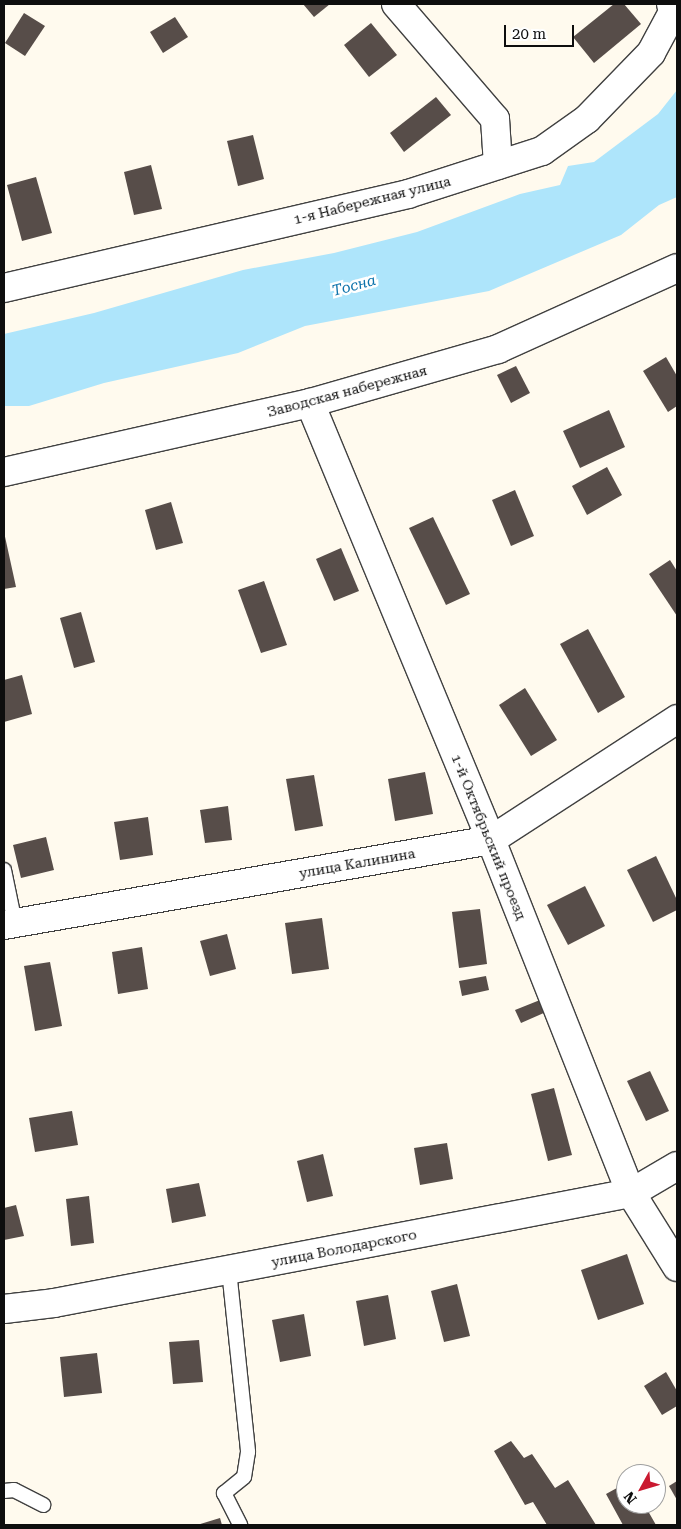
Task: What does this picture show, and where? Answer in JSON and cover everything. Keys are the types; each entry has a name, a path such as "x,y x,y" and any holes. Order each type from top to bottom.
{"street":[{"path":"396,4 496,119 498,165"},
{"name":"1-я Набережная улица","path":"4,288 408,194 542,151 587,119 651,53 673,12 671,4"},
{"name":"Заводская набережная","path":"4,472 310,403 498,349 677,268"},
{"name":"1-й Октябрьский проезд","path":"310,403 491,840 631,1193 677,1266"},
{"name":"улица Калинина","path":"9,924 491,840 677,719"},
{"name":"улица Володарского","path":"4,1309 54,1303 631,1193 677,1166"}],"lane":[{"path":"4,870 9,924"},
{"path":"229,1270 248,1452 244,1478 224,1492 240,1525"},
{"path":"4,1490 14,1490 43,1505"}],"water":[{"name":"Тосна","path":"677,90 677,197 659,205 621,235 489,291 305,326 238,353 104,383 29,406 4,406 4,334 94,313 243,270 334,253 417,232 520,194 560,185 568,166 594,162 658,114"}],"building":[{"path":"303,4 330,4 314,17"},
{"path":"614,4 624,4 641,24 594,63 573,37"},
{"path":"24,13 45,26 25,56 5,43"},
{"path":"175,17 188,37 163,53 150,32"},
{"path":"371,23 397,55 369,77 344,45"},
{"path":"436,97 451,115 404,152 390,133"},
{"path":"253,135 264,179 238,186 227,141"},
{"path":"151,165 162,209 134,215 124,172"},
{"path":"36,177 52,233 22,241 7,185"},
{"path":"666,357 677,376 677,406 668,412 643,371"},
{"path":"516,366 530,393 511,403 497,375"},
{"path":"609,410 625,447 580,468 563,431"},
{"path":"607,467 622,495 587,515 572,486"},
{"path":"515,490 534,536 511,546 492,500"},
{"path":"171,502 183,543 156,550 145,510"},
{"path":"433,517 470,594 446,605 409,528"},
{"path":"4,532 16,587 4,589"},
{"path":"341,548 359,591 334,601 316,559"},
{"path":"670,560 677,571 677,616 649,574"},
{"path":"264,581 287,645 261,653 238,590"},
{"path":"81,612 95,662 74,668 60,618"},
{"path":"588,629 625,697 598,713 560,644"},
{"path":"22,675 32,714 4,722 4,680"},
{"path":"525,688 557,740 531,756 499,705"},
{"path":"425,772 433,814 395,821 388,779"},
{"path":"314,775 323,826 295,831 286,779"},
{"path":"228,806 232,840 205,843 200,810"},
{"path":"148,817 153,855 120,860 114,822"},
{"path":"46,837 54,870 21,878 13,845"},
{"path":"656,856 677,900 677,910 653,922 627,870"},
{"path":"585,886 605,926 568,945 547,905"},
{"path":"480,909 487,964 459,968 452,912"},
{"path":"322,918 329,969 292,974 285,923"},
{"path":"227,934 236,969 210,976 200,941"},
{"path":"142,947 148,989 118,994 112,952"},
{"path":"50,962 62,1026 35,1031 24,966"},
{"path":"486,976 489,990 462,996 459,981"},
{"path":"540,1000 546,1012 521,1023 515,1010"},
{"path":"650,1071 669,1111 646,1121 627,1081"},
{"path":"554,1088 572,1155 548,1161 531,1094"},
{"path":"72,1111 78,1145 35,1152 29,1118"},
{"path":"447,1143 453,1179 420,1185 414,1148"},
{"path":"323,1154 333,1196 307,1202 297,1161"},
{"path":"199,1183 206,1216 172,1223 166,1189"},
{"path":"89,1196 94,1243 71,1246 66,1199"},
{"path":"16,1205 24,1236 4,1240 4,1208"},
{"path":"627,1254 644,1304 598,1320 581,1270"},
{"path":"457,1284 470,1336 444,1342 431,1291"},
{"path":"388,1295 396,1339 364,1346 356,1301"},
{"path":"304,1314 311,1356 280,1362 272,1320"},
{"path":"199,1340 203,1382 173,1384 169,1342"},
{"path":"97,1353 102,1393 64,1397 60,1357"},
{"path":"666,1372 677,1391 677,1406 662,1415 644,1386"},
{"path":"511,1441 524,1458 532,1454 555,1488 568,1480 596,1525 547,1525 533,1502 525,1505 494,1451"},
{"path":"677,1481 677,1500 669,1486"},
{"path":"616,1488 616,1512 606,1494"},
{"path":"617,1514 650,1514 656,1525 623,1525"},
{"path":"220,1518 222,1525 197,1525"}]}
